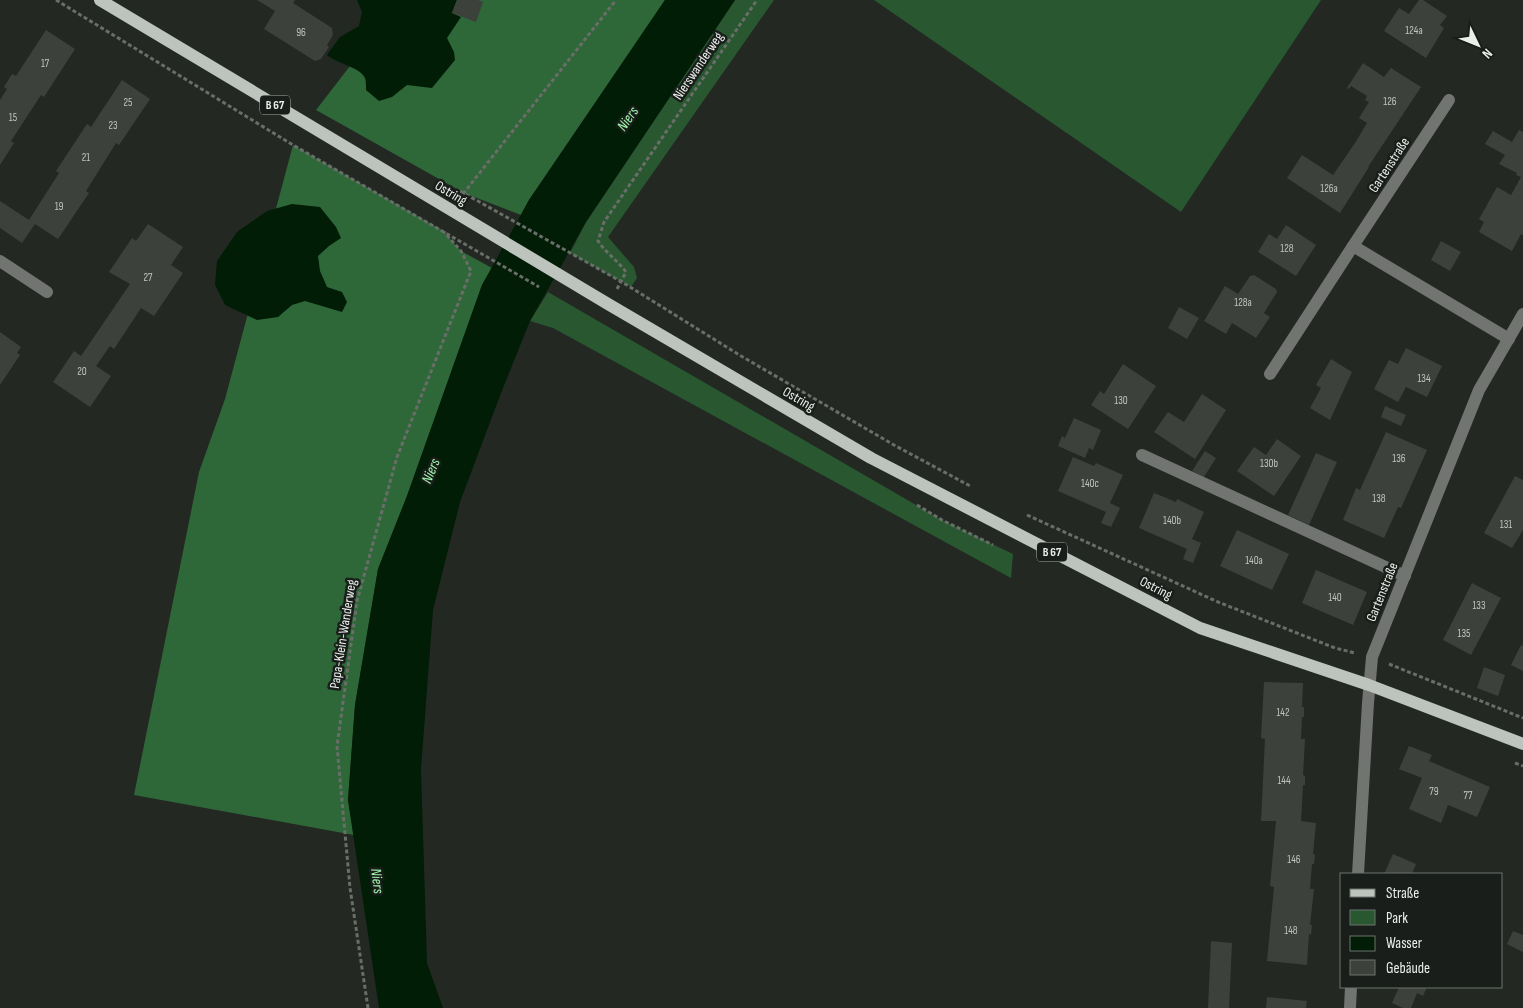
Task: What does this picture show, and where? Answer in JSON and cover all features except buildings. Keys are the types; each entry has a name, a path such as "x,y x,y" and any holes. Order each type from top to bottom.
{"main road":[{"name":"Ostring","path":"100,0 580,287 871,458 1200,628 1369,685 1523,744"}],"street":[{"name":"Gartenstraße","path":"1270,374 1449,100"},
{"path":"1354,246 1509,339"},
{"path":"0,261 47,292"},
{"name":"Gartenstraße","path":"1358,873 1372,657 1479,390 1523,314"},
{"path":"1142,455 1405,576"},
{"path":"1350,1008 1351,988"}],"path":[{"path":"56,0 293,145 476,250"},
{"path":"616,0 464,193 622,282 750,361 894,445 976,489"},
{"name":"Nierswanderweg","path":"622,282 626,272 618,261 604,251 598,241 604,222 757,0"},
{"name":"Papa-Klein-Wanderweg","path":"368,1008 350,888 337,746 357,601 396,458 471,271 461,251 442,230"},
{"path":"1026,515 1218,602 1335,648 1372,657 1523,718"}],"green space":[{"path":"401,0 665,0 529,200 521,215 464,193 316,110"},
{"path":"735,0 774,0 608,237 634,267 637,278 631,287 570,253 586,222"},
{"path":"874,0 1321,0 1181,212"},
{"path":"293,145 442,230 461,251 492,268 482,285 407,496 378,569 355,705 348,800 354,835 134,795 199,472 225,399"},
{"path":"548,292 942,520 1013,554 1011,578 553,328 530,321"}],"water":[{"path":"357,0 457,0 452,13 461,17 447,38 454,52 455,60 432,88 407,85 392,97 379,101 366,90 365,79 362,74 327,55 340,37 359,26 362,12"},
{"name":"Niers","path":"665,0 735,0 586,222 530,321 460,502 433,610 421,769 427,963 443,1008 379,1008 348,800 355,705 378,569 407,496 482,285 529,200"},
{"path":"292,204 320,207 336,227 341,238 318,256 320,271 327,287 342,292 347,302 342,312 305,301 292,305 278,317 257,320 225,305 215,285 217,261 237,232 267,211"}]}
